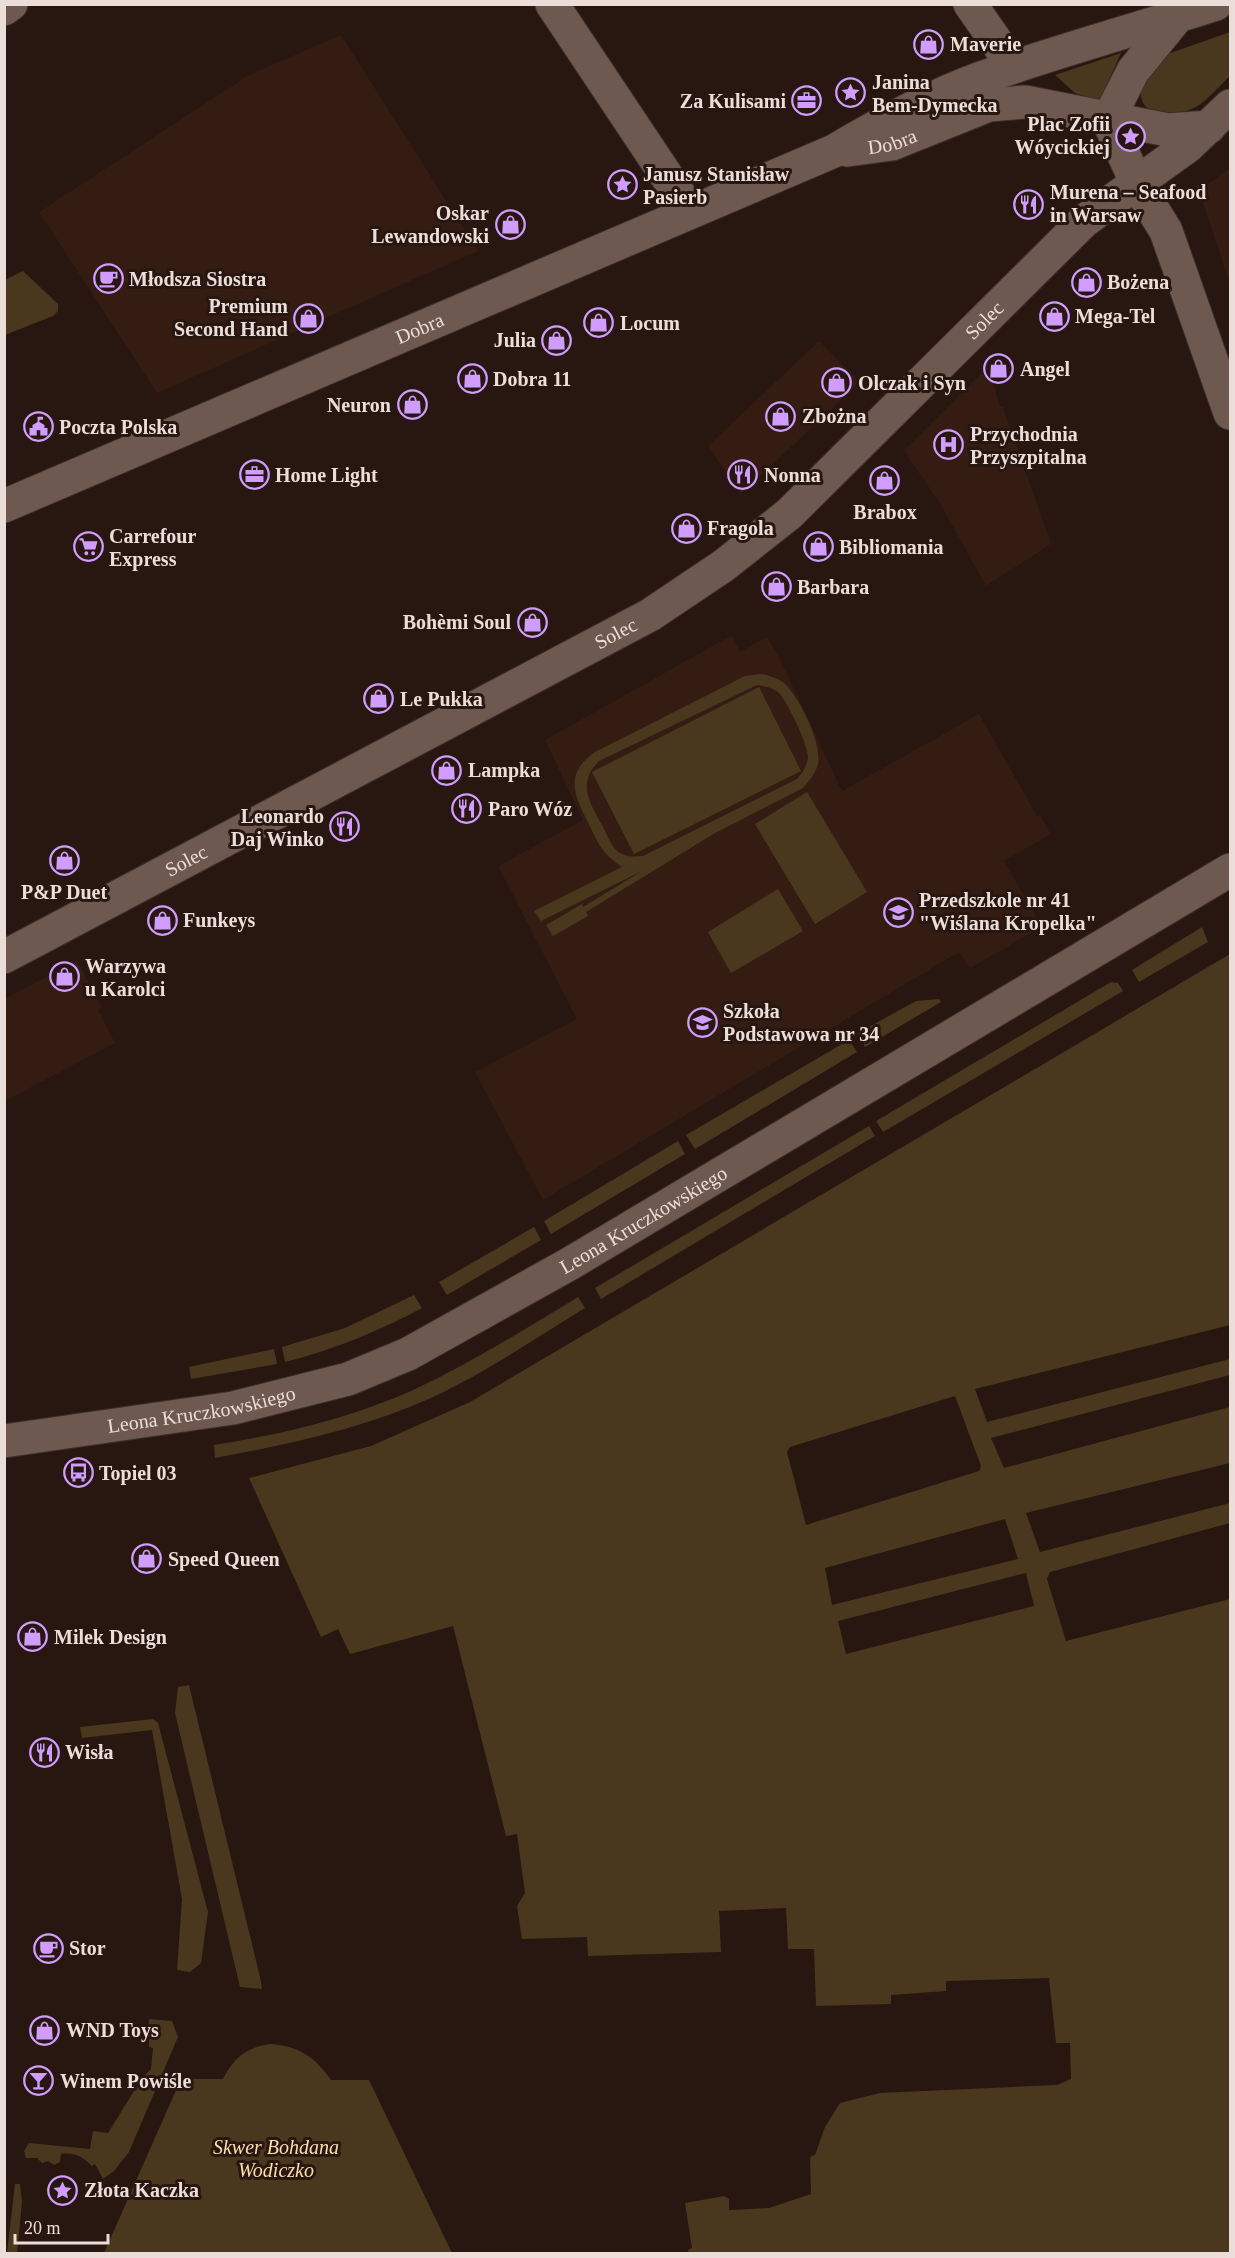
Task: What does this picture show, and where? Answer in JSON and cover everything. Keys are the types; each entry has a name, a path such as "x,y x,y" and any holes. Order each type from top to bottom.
{"street":[{"path":"4,9 11,4"},
{"path":"552,4 690,211"},
{"path":"970,4 1014,67 1097,117 1168,130 1220,116"},
{"path":"1014,67 1216,4"},
{"path":"1097,117 1177,17"},
{"name":"Dobra","path":"4,506 834,151 882,123 938,96 1014,67"},
{"name":"Dobra","path":"834,151 892,144 1002,103 1025,102 1097,117"},
{"path":"1137,184 1220,116"},
{"path":"1097,117 1166,231 1230,413"},
{"name":"Solec","path":"4,957 640,621 681,596 755,542 796,507 1084,221 1137,184"},
{"name":"Leona Kruczkowskiego","path":"4,1441 233,1408 348,1378 408,1354 540,1281 1230,870"}],"shaded area":[{"path":"341,35 478,251 157,393 39,212 249,75"},
{"path":"1230,168 1230,284 1199,191"},
{"path":"819,341 860,382 741,494 708,446"},
{"path":"982,373 993,382 1000,407 1003,407 1051,544 986,586 941,505 904,451"},
{"path":"732,635 740,652 767,637 779,657 842,791 979,714 1037,816 1040,815 1051,834 1004,861 1042,927 970,968 959,952 543,1200 475,1072 577,1019 498,866 583,820 545,740"},
{"path":"77,960 102,1007 98,1010 115,1043 5,1101 5,999"}],"green space":[{"path":"1230,32 1230,76 1205,100 1198,106 1180,112 1169,113 1147,108 1142,99 1141,86 1165,55"},
{"path":"1121,53 1099,102 1075,93 1055,75"},
{"path":"23,271 58,304 58,311 53,316 5,335 5,280"},
{"path":"762,674 777,678 797,699 817,745 818,764 810,780 803,788 715,833 586,912 588,916 553,936 546,925 582,904 583,907 642,871 541,921 534,911 622,867 601,848 579,802 575,784 579,768 595,752 745,676","holes":["757,685 779,693 802,735 808,758 797,779 643,856 625,855 616,850 587,793 588,777 592,769 599,761"]},
{"path":"759,687 801,771 634,854 592,772"},
{"path":"807,792 867,892 815,924 755,824"},
{"path":"778,889 803,931 731,973 708,932"},
{"path":"1202,927 1208,942 1139,982 1132,970"},
{"path":"1230,954 1230,1325 975,1389 987,1422 1230,1359 1230,1375 991,1438 1004,1468 1230,1407 1230,1463 1026,1513 1040,1552 1230,1503 1230,1523 1050,1572 1047,1579 1066,1641 1230,1599 1230,2253 689,2253 688,2250 692,2248 685,2203 724,2196 729,2199 729,2210 769,2208 811,2194 810,2157 815,2155 825,2127 840,2103 880,2093 1057,2085 1071,2079 1070,2043 1056,2043 1049,1978 946,1981 946,1991 891,1995 891,2004 816,2006 814,1949 788,1949 786,1908 719,1911 721,1952 588,1956 587,1937 522,1939 517,1906 525,1893 517,1834 506,1836 453,1626 350,1654 338,1629 321,1637 249,1478 371,1446 470,1402","holes":["955,1396 981,1466 979,1471 806,1525 787,1452 790,1447","1005,1519 1018,1559 832,1605 825,1568","1026,1573 1034,1606 846,1654 838,1621"]},
{"path":"1111,982 1118,983 1123,991 883,1132 876,1121"},
{"path":"939,999 941,1002 865,1047 858,1033 916,1001"},
{"path":"849,1040 857,1052 695,1149 686,1135"},
{"path":"869,1126 875,1136 601,1299 595,1288"},
{"path":"678,1141 685,1154 551,1234 544,1221"},
{"path":"534,1227 541,1240 447,1295 439,1282"},
{"path":"414,1295 422,1308 355,1339 285,1362 282,1347 345,1328"},
{"path":"578,1297 585,1308 490,1367 431,1398 352,1427 215,1458 214,1445 314,1424 363,1410 411,1391 475,1358"},
{"path":"274,1349 277,1364 191,1379 189,1367"},
{"path":"189,1685 262,1989 240,1987 175,1713 178,1687"},
{"path":"153,1719 158,1723 208,1912 201,1963 190,1972 177,1970 182,1899 152,1730 82,1738 80,1727"},
{"path":"149,2019 172,2021 178,2037 129,2152 114,2171 103,2179 95,2164 92,2166 74,2154 61,2154 60,2162 54,2165 48,2161 42,2163 37,2158 26,2158 24,2151 29,2143 90,2149 93,2131 108,2133 142,2078 151,2069 153,2048 149,2047"},
{"name":"Skwer Bohdana Wodiczko","path":"270,2044 290,2047 305,2054 319,2065 331,2080 369,2080 452,2253 104,2253 181,2079 223,2079 236,2059 254,2048"},
{"path":"15,2184 20,2184 22,2202 17,2253 7,2253"}],"place":[{"name":"Maverie","path":"929,44"},
{"name":"Janina Bem-Dymecka","path":"851,93"},
{"name":"Za Kulisami","path":"807,101"},
{"name":"Plac Zofii Wóycickiej","path":"1131,136"},
{"name":"Janusz Stanisław Pasierb","path":"622,185"},
{"name":"Murena – Seafood in Warsaw","path":"1029,204"},
{"name":"Oskar Lewandowski","path":"510,224"},
{"name":"Młodsza Siostra","path":"108,279"},
{"name":"Bożena","path":"1086,282"},
{"name":"Mega-Tel","path":"1054,316"},
{"name":"Premium Second Hand","path":"309,318"},
{"name":"Locum","path":"599,323"},
{"name":"Julia","path":"557,340"},
{"name":"Angel","path":"999,369"},
{"name":"Dobra 11","path":"472,379"},
{"name":"Olczak i Syn","path":"837,383"},
{"name":"Neuron","path":"412,405"},
{"name":"Zbożna","path":"781,416"},
{"name":"Poczta Polska","path":"38,427"},
{"name":"Przychodnia Przyszpitalna","path":"949,445"},
{"name":"Home Light","path":"254,475"},
{"name":"Nonna","path":"743,475"},
{"name":"Brabox","path":"885,481"},
{"name":"Fragola","path":"686,528"},
{"name":"Carrefour Express","path":"88,547"},
{"name":"Bibliomania","path":"818,547"},
{"name":"Barbara","path":"776,587"},
{"name":"Bohèmi Soul","path":"532,622"},
{"name":"Le Pukka","path":"379,699"},
{"name":"Lampka","path":"447,770"},
{"name":"Paro Wóz","path":"467,809"},
{"name":"Leonardo Daj Winko","path":"345,827"},
{"name":"P&P Duet","path":"64,861"},
{"name":"Przedszkole nr 41 \"Wiślana Kropelka\"","path":"898,912"},
{"name":"Funkeys","path":"162,920"},
{"name":"Warzywa u Karolci","path":"64,977"},
{"name":"Szkoła Podstawowa nr 34","path":"702,1022"},
{"name":"Topiel 03","path":"78,1473"},
{"name":"Speed Queen","path":"147,1559"},
{"name":"Milek Design","path":"33,1637"},
{"name":"Wisła","path":"44,1752"},
{"name":"Stor","path":"48,1948"},
{"name":"WND Toys","path":"45,2030"},
{"name":"Winem Powiśle","path":"39,2081"},
{"name":"Złota Kaczka","path":"63,2190"}]}
